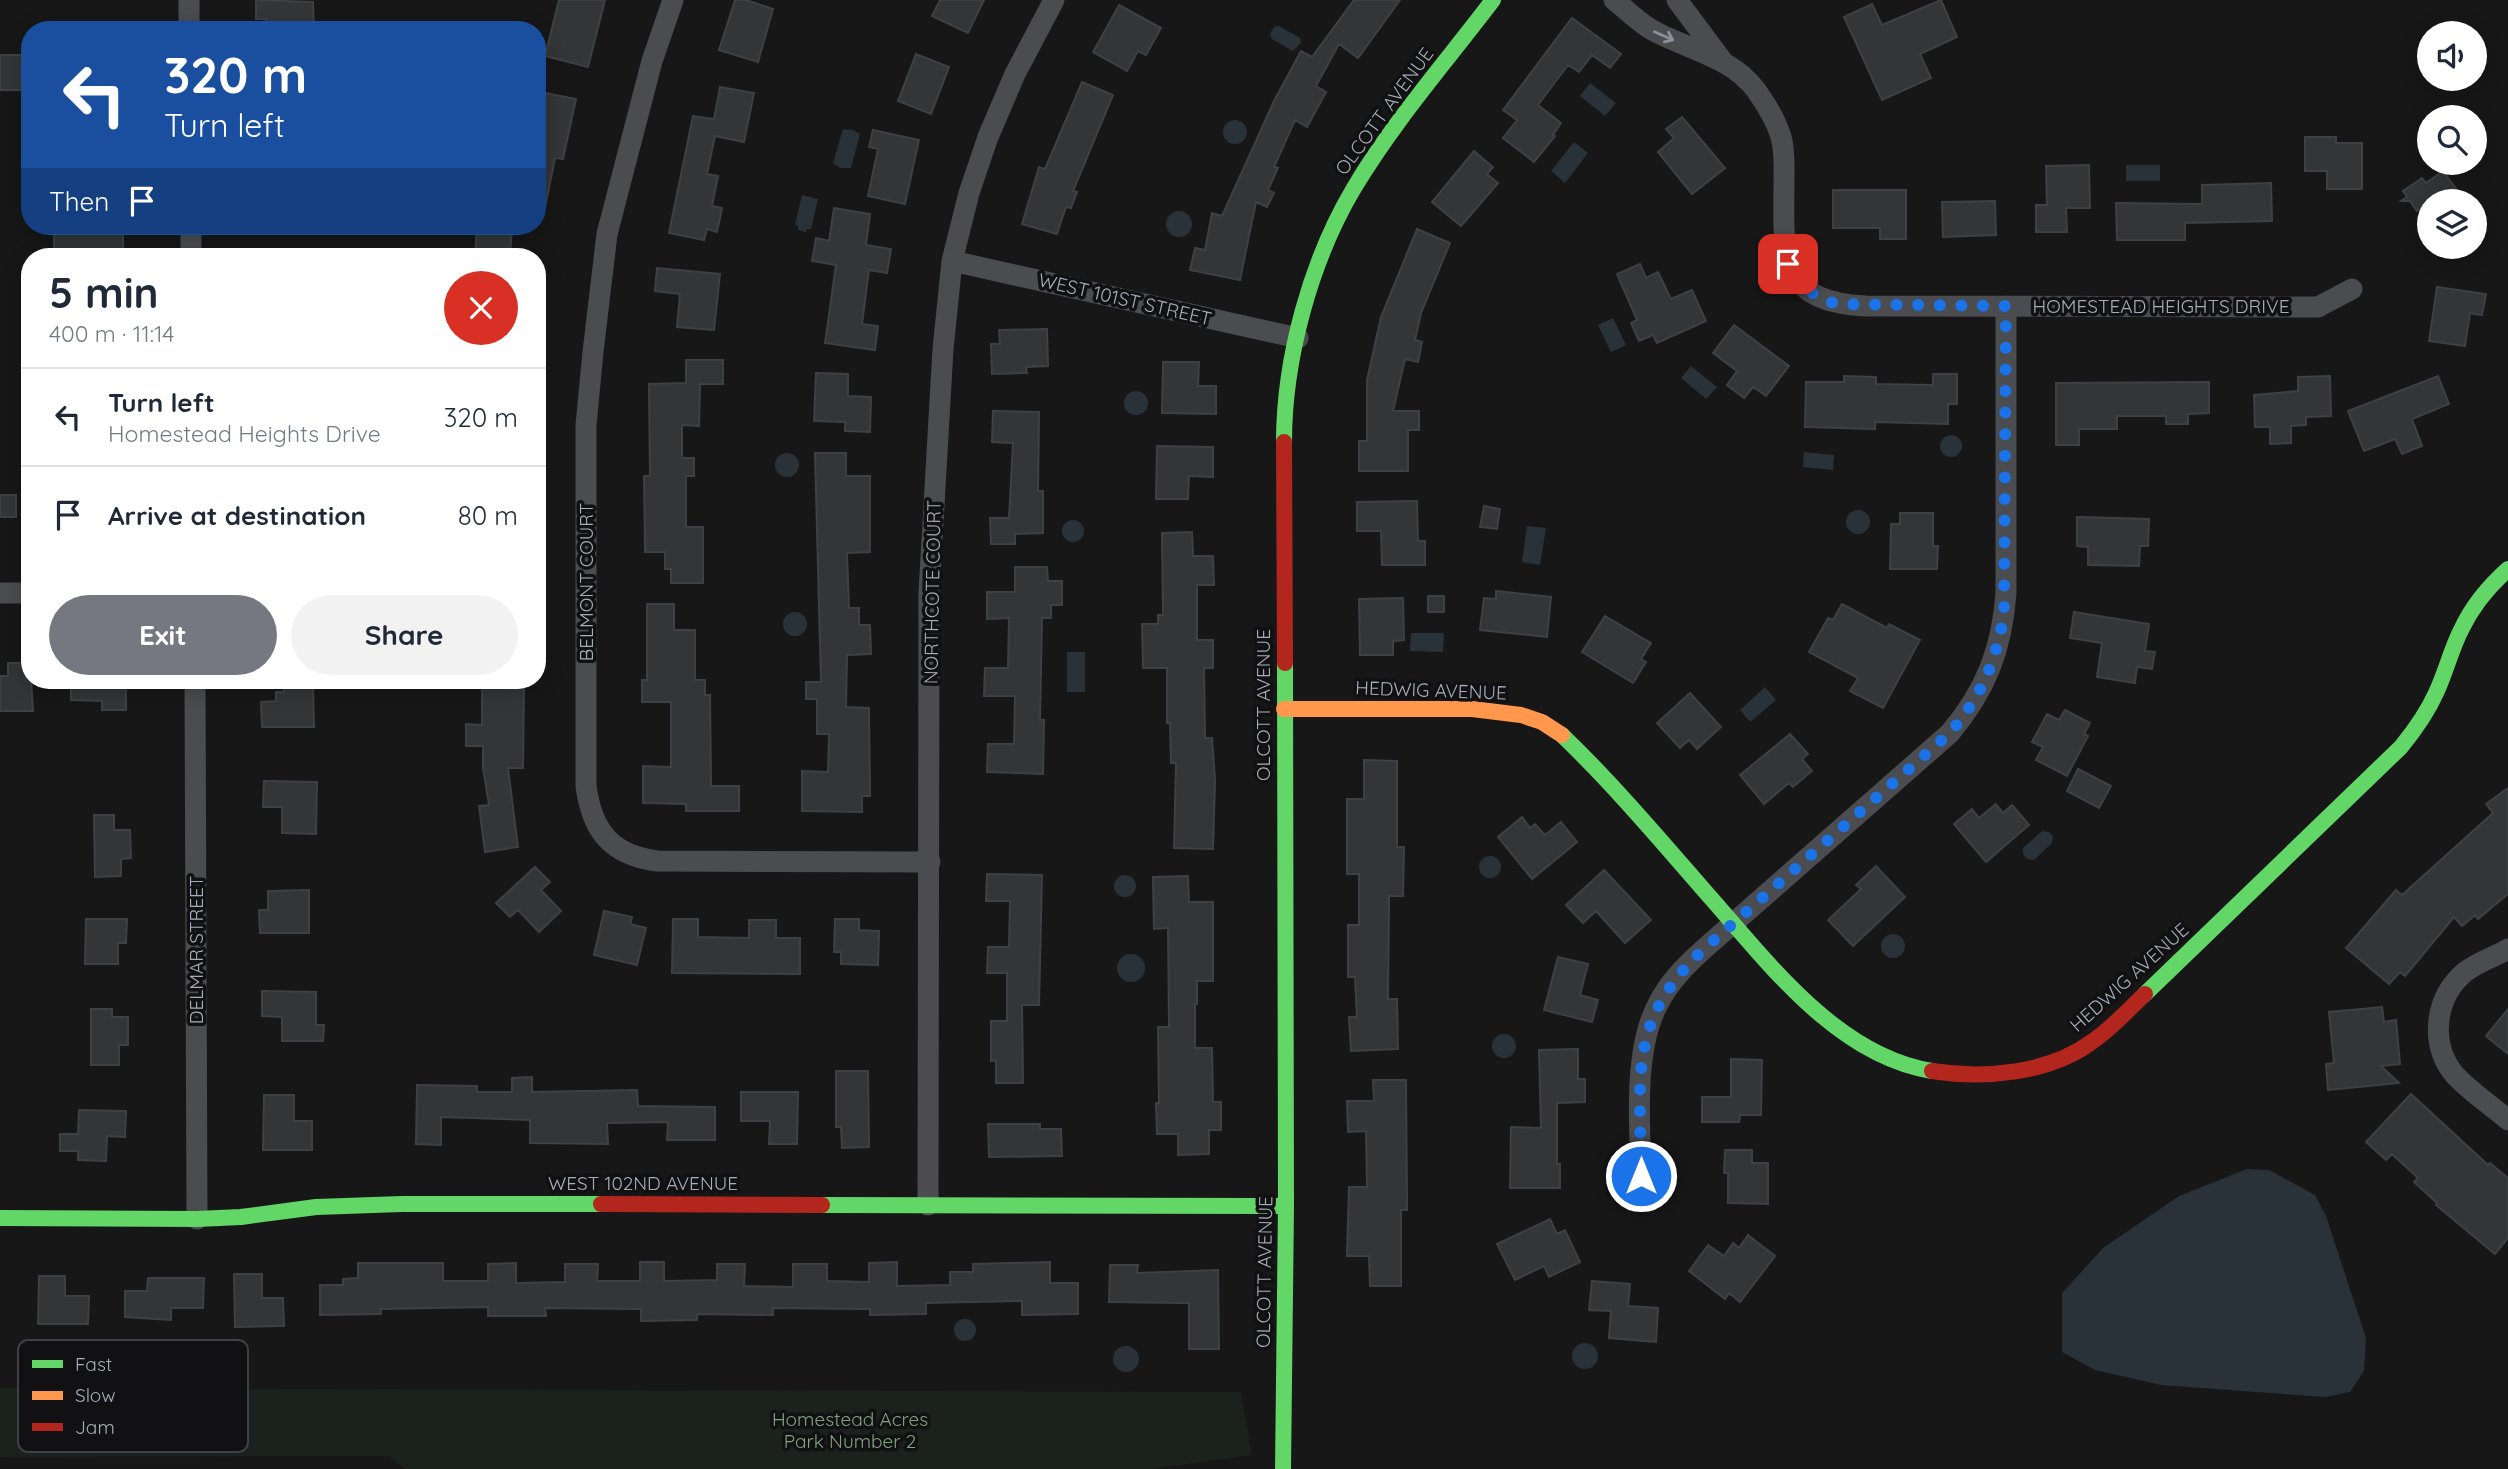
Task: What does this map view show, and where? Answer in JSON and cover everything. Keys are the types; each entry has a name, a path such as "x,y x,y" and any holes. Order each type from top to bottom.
{"street":[{"path":"188,0 189,21"},
{"name":"BELMONT COURT","path":"673,0 652,61 607,234 593,352 586,425 586,786 589,811 600,834 638,859 930,862"},
{"name":"NORTHCOTE COURT","path":"928,1205 929,592 942,363 952,261 969,193 988,137 1015,74 1054,0"},
{"name":"OLCOTT AVENUE","path":"1283,1469 1286,1206 1286,405 1298,338 1321,258 1352,191 1403,114 1493,0"},
{"name":"HOMESTEAD HEIGHTS DRIVE","path":"1614,0 1654,31 1722,61 1741,74 1754,89 1776,124 1784,156 1784,247 1788,264 1806,290 1821,299 1851,306 2318,307 2352,289"},
{"name":"HOMESTEAD HEIGHTS DRIVE","path":"1677,0 1722,61"},
{"name":"WEST 101ST STREET","path":"952,261 1298,338"},
{"path":"1642,1199 1641,1065 1648,1028 1656,1007 1676,976 1942,741 1964,716 1985,684 1997,648 2006,593 2006,306"},
{"name":"HEDWIG AVENUE","path":"1284,709 1472,709 1521,715 1542,722 1578,748 1598,769 1733,925 1788,986 1814,1009 1857,1040 1896,1061 1934,1073 1970,1076 2033,1067 2077,1051 2115,1022 2400,750 2434,698 2467,619 2490,586 2508,569"},
{"path":"0,593 21,593"},
{"name":"DELMAR STREET","path":"195,689 197,1219"},
{"path":"2508,949 2463,974 2449,992 2439,1012 2439,1039 2443,1054 2455,1075 2508,1120"},
{"name":"WEST 102ND AVENUE","path":"0,1218 197,1219 241,1217 316,1207 383,1204 1286,1206"}],"green space":[{"name":"Homestead Acres Park Number 2","path":"0,1388 18,1388 18,1452 248,1452 248,1389 1241,1392 1252,1455 1153,1469 406,1469 389,1456 0,1457"}],"shaded area":[{"path":"1279,26 1300,38 1301,43 1293,51 1272,39 1270,34 1274,27"},
{"path":"1590,83 1616,103 1605,116 1580,96"},
{"path":"1230,120 1240,120 1247,127 1247,137 1240,144 1230,144 1223,137 1223,127"},
{"path":"843,129 860,134 851,168 840,168 833,163"},
{"path":"1574,142 1588,153 1565,183 1551,171"},
{"path":"2126,165 2160,165 2160,181 2126,181"},
{"path":"802,195 818,199 811,229 806,232 798,230 795,225"},
{"path":"1179,211 1188,215 1192,224 1188,233 1179,237 1170,233 1166,224 1170,215"},
{"path":"1613,318 1626,345 1611,352 1598,325"},
{"path":"1691,366 1717,387 1706,399 1681,378"},
{"path":"1136,391 1147,398 1148,403 1141,414 1136,415 1125,408 1124,403 1131,392"},
{"path":"1947,435 1955,435 1962,442 1962,450 1955,457 1947,457 1940,450 1940,442"},
{"path":"1804,452 1834,455 1833,470 1803,467"},
{"path":"787,453 796,456 799,465 796,474 787,477 778,474 775,465 778,456"},
{"path":"1858,510 1869,517 1870,522 1863,533 1858,534 1847,527 1846,522 1853,511"},
{"path":"1073,520 1081,523 1084,531 1081,539 1073,542 1065,539 1062,531 1065,523"},
{"path":"1527,526 1546,528 1540,565 1522,562"},
{"path":"795,612 804,615 807,624 804,633 795,636 786,633 783,624 786,615"},
{"path":"1411,633 1444,633 1443,652 1410,651"},
{"path":"1067,652 1085,652 1085,692 1067,692"},
{"path":"1765,687 1776,700 1750,722 1740,710"},
{"path":"2042,831 2053,836 2052,843 2034,860 2027,859 2023,848"},
{"path":"1490,856 1498,859 1501,867 1498,875 1490,878 1482,875 1479,867 1482,859"},
{"path":"1125,875 1133,878 1136,886 1133,894 1125,897 1117,894 1114,886 1117,878"},
{"path":"1893,934 1902,937 1905,946 1902,955 1893,958 1884,955 1881,946 1884,937"},
{"path":"1131,954 1141,958 1145,968 1141,978 1131,982 1121,978 1117,968 1121,958"},
{"path":"1499,1034 1509,1034 1516,1041 1516,1051 1509,1058 1499,1058 1492,1051 1492,1041"},
{"path":"2247,1169 2269,1170 2315,1195 2326,1216 2366,1338 2364,1371 2350,1392 2325,1397 2161,1385 2095,1370 2062,1352 2062,1293 2103,1248 2179,1196"},
{"path":"965,1319 973,1322 976,1330 973,1338 965,1341 957,1338 954,1330 957,1322"},
{"path":"1585,1343 1594,1347 1598,1356 1594,1365 1585,1369 1576,1365 1572,1356 1576,1347"},
{"path":"1126,1346 1135,1350 1139,1359 1135,1368 1126,1372 1117,1368 1113,1359 1117,1350"}],"building":[{"path":"256,0 313,2 314,21 256,19"},
{"path":"559,0 605,0 588,67 546,56"},
{"path":"735,0 746,0 773,9 758,62 719,50"},
{"path":"940,0 984,0 968,33 932,16"},
{"path":"1354,0 1400,0 1358,58 1339,44 1316,86 1326,92 1307,127 1295,120 1274,167 1278,168 1268,190 1274,193 1267,207 1256,202 1240,280 1190,270 1195,248 1205,250 1212,213 1222,216 1274,101 1301,51 1312,57"},
{"path":"1941,0 1957,37 1920,54 1931,78 1882,100 1844,17 1872,4 1882,25"},
{"path":"1119,5 1161,28 1146,55 1138,51 1127,71 1093,52"},
{"path":"1572,18 1621,54 1610,68 1592,55 1579,72 1568,65 1538,105 1561,123 1553,135 1555,136 1534,162 1503,138 1517,120 1503,110"},
{"path":"916,54 949,67 931,114 898,101"},
{"path":"0,55 21,55 21,90 0,90"},
{"path":"1082,82 1113,95 1073,191 1077,192 1071,208 1066,207 1057,234 1022,224 1039,167 1045,169"},
{"path":"720,87 754,93 744,142 715,136 707,174 718,176 712,206 722,208 717,232 707,229 704,240 669,233 693,116 714,119"},
{"path":"546,93 576,99 563,159 555,158 546,203"},
{"path":"1682,117 1725,168 1692,194 1658,152 1674,138 1666,129"},
{"path":"873,130 919,140 905,204 868,196 878,149 869,147"},
{"path":"2305,137 2336,137 2336,143 2362,143 2362,189 2327,189 2327,171 2305,171"},
{"path":"1474,151 1493,167 1487,174 1498,183 1461,226 1432,202"},
{"path":"2089,165 2090,208 2066,208 2067,232 2036,232 2036,205 2047,205 2046,166"},
{"path":"2437,175 2446,175 2456,189 2417,189 2417,211 2410,201 2401,201 2407,197 2403,191 2422,178 2426,183"},
{"path":"2271,183 2272,221 2185,223 2185,240 2117,240 2116,203 2202,204 2202,185"},
{"path":"1833,190 1906,190 1906,239 1880,239 1880,228 1833,228"},
{"path":"1995,201 1996,235 1943,237 1942,202"},
{"path":"834,208 870,214 866,245 891,249 887,273 869,270 862,324 878,326 875,350 825,343 836,265 812,261 816,238 829,241"},
{"path":"1417,229 1450,243 1421,313 1415,340 1422,342 1418,362 1405,359 1393,411 1419,411 1419,430 1408,430 1408,471 1359,471 1359,441 1367,441 1367,380 1381,317"},
{"path":"54,235 123,235 123,248 54,248"},
{"path":"476,235 511,235 511,248 476,248"},
{"path":"1640,264 1646,278 1658,272 1671,299 1692,290 1706,321 1657,343 1653,335 1639,341 1631,323 1637,320 1617,274"},
{"path":"657,268 720,274 714,330 677,327 680,294 655,291"},
{"path":"2437,287 2486,294 2482,315 2470,313 2465,346 2429,341"},
{"path":"1734,325 1789,366 1766,396 1753,387 1744,398 1727,385 1737,371 1713,353"},
{"path":"1047,329 1048,366 1026,367 1027,373 992,374 991,344 1000,344 999,330"},
{"path":"686,360 723,360 723,384 700,384 699,426 682,425 682,458 694,458 694,476 686,476 686,527 703,527 703,583 671,583 671,569 665,569 665,552 645,552 644,476 650,476 649,384 686,383"},
{"path":"1163,362 1199,362 1198,386 1216,386 1216,414 1162,413"},
{"path":"816,373 848,374 848,396 871,397 870,432 845,431 845,422 814,421"},
{"path":"1933,374 1957,374 1957,404 1948,404 1948,424 1875,422 1875,429 1805,427 1806,382 1844,382 1844,376 1876,377 1876,384 1933,385"},
{"path":"2330,376 2331,416 2306,417 2306,425 2291,426 2291,443 2270,444 2270,427 2255,427 2254,395 2298,391 2298,377"},
{"path":"2438,376 2449,404 2412,419 2422,446 2402,454 2395,439 2364,451 2348,411"},
{"path":"2209,382 2209,413 2188,414 2188,424 2166,424 2166,416 2117,416 2117,429 2079,429 2079,445 2056,445 2056,383"},
{"path":"993,411 1039,412 1038,491 1043,491 1043,533 1015,534 1015,544 991,544 990,518 1009,518 1013,443 992,442"},
{"path":"1157,446 1213,447 1213,477 1189,476 1188,499 1156,499"},
{"path":"815,453 846,453 846,476 870,476 870,552 847,553 849,608 859,608 859,625 870,625 871,654 847,655 846,707 869,708 870,796 862,796 862,812 802,811 802,771 828,772 829,734 817,734 817,699 806,699 806,682 821,682"},
{"path":"0,495 16,495 16,517 0,517"},
{"path":"1417,501 1418,541 1425,541 1425,565 1382,565 1381,531 1357,531 1357,502"},
{"path":"1484,506 1500,509 1497,529 1480,527"},
{"path":"1900,513 1933,513 1933,546 1938,546 1937,569 1890,569 1891,524 1900,524"},
{"path":"2077,517 2149,519 2148,546 2140,546 2139,566 2088,565 2088,547 2077,546"},
{"path":"1192,532 1193,556 1213,556 1214,585 1197,585 1197,640 1213,640 1213,668 1204,668 1205,738 1212,738 1215,780 1213,849 1174,848 1176,763 1171,763 1170,723 1167,723 1167,668 1143,668 1142,624 1158,624 1158,615 1163,615 1162,533"},
{"path":"1015,567 1047,567 1048,581 1062,581 1062,605 1051,605 1051,618 1042,618 1040,720 1044,720 1043,774 987,772 988,744 1014,744 1015,696 984,696 985,668 1008,668 1009,618 987,619 987,592 1015,592"},
{"path":"1496,591 1551,597 1547,637 1480,630 1484,598 1496,599"},
{"path":"1428,596 1444,596 1444,612 1428,612"},
{"path":"1403,598 1404,640 1393,641 1393,655 1360,655 1359,599"},
{"path":"647,604 674,604 674,630 695,630 695,680 705,680 705,695 710,695 711,786 739,786 739,811 686,811 686,804 643,803 643,766 671,767 671,702 642,702 642,680 647,680"},
{"path":"1842,604 1887,628 1889,624 1920,640 1883,708 1850,691 1858,678 1809,652 1828,618 1833,620"},
{"path":"2074,612 2149,624 2145,651 2155,652 2152,669 2137,667 2135,683 2097,677 2102,643 2070,638"},
{"path":"1605,616 1651,643 1641,659 1646,662 1633,683 1582,652"},
{"path":"8,663 21,663 21,689 32,689 33,711 0,711 0,676 8,676"},
{"path":"71,689 126,689 126,710 102,710 102,701 71,700"},
{"path":"284,689 313,689 314,727 262,727 261,702 276,701 276,692 284,692"},
{"path":"482,689 524,689 523,768 508,768 518,847 485,852 479,806 489,805 483,768 483,746 466,746 466,724 482,725"},
{"path":"1690,693 1721,727 1697,749 1689,740 1680,748 1657,723"},
{"path":"2065,710 2090,723 2084,734 2088,736 2067,776 2036,760 2043,747 2032,742 2047,714 2059,720"},
{"path":"1790,734 1808,754 1802,759 1812,771 1793,787 1789,783 1764,804 1740,775"},
{"path":"1364,760 1397,761 1397,847 1404,847 1403,896 1389,896 1388,999 1397,999 1398,1049 1351,1051 1349,1017 1357,1017 1355,977 1348,977 1348,925 1359,925 1359,874 1347,874 1347,799 1364,799"},
{"path":"2078,769 2111,786 2099,808 2067,791"},
{"path":"264,781 317,782 316,834 282,833 282,807 263,807"},
{"path":"2508,788 2508,894 2478,919 2475,915 2462,926 2454,917 2405,976 2400,972 2389,984 2346,948 2396,890 2402,895 2493,813 2486,804"},
{"path":"1996,804 2003,813 2012,805 2029,825 1986,862 1954,824 1972,809 1979,818"},
{"path":"94,815 114,815 114,830 130,830 131,858 121,859 121,876 95,877"},
{"path":"1522,817 1530,828 1535,824 1545,835 1561,822 1577,842 1532,879 1498,837"},
{"path":"1876,866 1905,897 1853,946 1828,920 1861,889 1856,885"},
{"path":"535,867 550,882 541,890 561,911 539,932 518,910 510,917 496,903"},
{"path":"1604,870 1651,920 1625,943 1596,911 1583,923 1566,905"},
{"path":"987,874 1042,875 1039,1005 1022,1005 1023,1083 996,1083 996,1060 991,1061 991,1021 1007,1021 1007,973 987,973 988,947 1009,947 1010,901 986,901"},
{"path":"1188,876 1189,902 1213,902 1213,981 1197,981 1195,1048 1212,1048 1213,1102 1221,1102 1221,1130 1209,1130 1209,1154 1178,1155 1178,1134 1157,1134 1158,1027 1169,1027 1168,928 1154,929 1153,877"},
{"path":"309,890 309,933 260,933 259,910 268,910 268,891"},
{"path":"604,911 632,917 630,924 646,928 637,965 594,955"},
{"path":"86,919 127,919 126,943 118,943 118,964 85,964"},
{"path":"673,919 698,919 698,937 749,938 749,920 776,920 776,938 800,938 800,974 672,973"},
{"path":"835,919 859,919 859,930 879,931 878,965 841,964 841,952 834,952"},
{"path":"1558,957 1588,964 1580,995 1598,1000 1592,1022 1544,1010"},
{"path":"262,991 316,992 316,1025 324,1025 323,1041 282,1041 282,1017 262,1016"},
{"path":"2382,1007 2384,1022 2396,1020 2400,1064 2381,1066 2399,1083 2328,1090 2326,1064 2334,1063 2329,1012"},
{"path":"91,1009 112,1009 112,1017 128,1017 128,1045 119,1045 119,1065 91,1065"},
{"path":"2508,1009 2508,1054 2486,1036"},
{"path":"1578,1049 1578,1079 1585,1079 1585,1102 1557,1103 1557,1164 1560,1164 1560,1188 1510,1188 1511,1127 1541,1128 1539,1050"},
{"path":"1731,1059 1762,1060 1761,1115 1740,1115 1739,1122 1702,1122 1702,1097 1731,1097"},
{"path":"836,1071 868,1071 869,1147 842,1148 841,1127 836,1127"},
{"path":"532,1077 532,1092 637,1090 638,1106 715,1107 715,1140 667,1140 668,1122 607,1123 608,1144 530,1143 530,1120 441,1117 441,1145 416,1144 417,1085 477,1086 477,1092 512,1092 512,1078"},
{"path":"1373,1080 1406,1080 1407,1210 1401,1210 1401,1286 1370,1286 1369,1256 1347,1256 1349,1187 1367,1187 1366,1131 1348,1132 1347,1101 1374,1101"},
{"path":"741,1092 798,1092 797,1144 769,1144 770,1121 741,1121"},
{"path":"2411,1094 2488,1165 2490,1163 2508,1178 2508,1238 2495,1254 2436,1205 2437,1203 2414,1182 2418,1178 2392,1154 2386,1160 2366,1142"},
{"path":"264,1095 294,1095 294,1121 312,1121 312,1150 263,1150"},
{"path":"79,1110 126,1111 125,1137 107,1136 106,1161 78,1160 78,1151 60,1151 60,1134 78,1134"},
{"path":"988,1124 1040,1124 1040,1129 1061,1129 1062,1156 989,1157"},
{"path":"1725,1150 1752,1150 1752,1163 1768,1163 1768,1204 1728,1203 1728,1173 1724,1173"},
{"path":"1550,1219 1557,1234 1565,1230 1580,1262 1549,1277 1544,1266 1515,1280 1497,1244"},
{"path":"1748,1235 1775,1256 1740,1302 1729,1293 1725,1299 1689,1271 1708,1245 1724,1256 1733,1243 1739,1248"},
{"path":"640,1262 664,1262 664,1281 717,1280 717,1264 745,1264 744,1286 793,1287 793,1264 827,1264 827,1281 869,1282 869,1263 897,1262 897,1286 950,1285 950,1272 973,1272 973,1264 1050,1262 1050,1283 1078,1283 1078,1314 1022,1315 1022,1301 926,1303 926,1314 870,1315 870,1309 773,1308 773,1315 697,1314 697,1320 641,1321 641,1309 545,1308 546,1316 488,1316 488,1307 381,1309 381,1314 320,1315 320,1285 343,1285 343,1279 358,1278 358,1263 443,1263 443,1281 488,1281 488,1264 516,1263 516,1283 565,1282 565,1264 598,1264 597,1281 640,1281"},
{"path":"1110,1265 1138,1265 1137,1273 1218,1270 1219,1349 1189,1349 1189,1303 1109,1302"},
{"path":"234,1274 262,1274 262,1298 283,1298 284,1326 235,1327"},
{"path":"39,1276 65,1276 65,1296 89,1296 88,1324 38,1324"},
{"path":"148,1278 204,1278 203,1308 171,1308 171,1320 125,1317 125,1291 147,1291"},
{"path":"1592,1281 1630,1284 1628,1306 1658,1308 1656,1342 1609,1338 1611,1311 1589,1310"}],"traffic: fast":[{"path":"1284,442 1289,377 1303,310 1325,246 1339,216 1386,139 1493,0"},
{"path":"2145,994 2401,747 2420,722 2440,685 2458,636 2471,611 2508,569"},
{"path":"1283,1469 1286,1206 1285,663"},
{"path":"1562,735 1656,835 1781,978 1808,1004 1866,1047 1898,1062 1932,1071"},
{"path":"0,1218 197,1219 241,1217 316,1207 601,1204"},
{"path":"822,1205 1286,1206"}],"traffic: slow":[{"path":"1284,709 1472,709 1521,715 1542,722 1562,735"}],"traffic: jam":[{"path":"1284,442 1285,663"},
{"path":"1932,1071 1994,1074 2057,1061 2100,1036 2145,994"},
{"path":"601,1204 822,1205"}],"route":[{"path":"1641,1176 1641,1065 1648,1028 1666,990 1689,962 1950,733 1985,684 1997,648 2004,613 2006,306 1837,304 1806,290 1788,264"}]}
